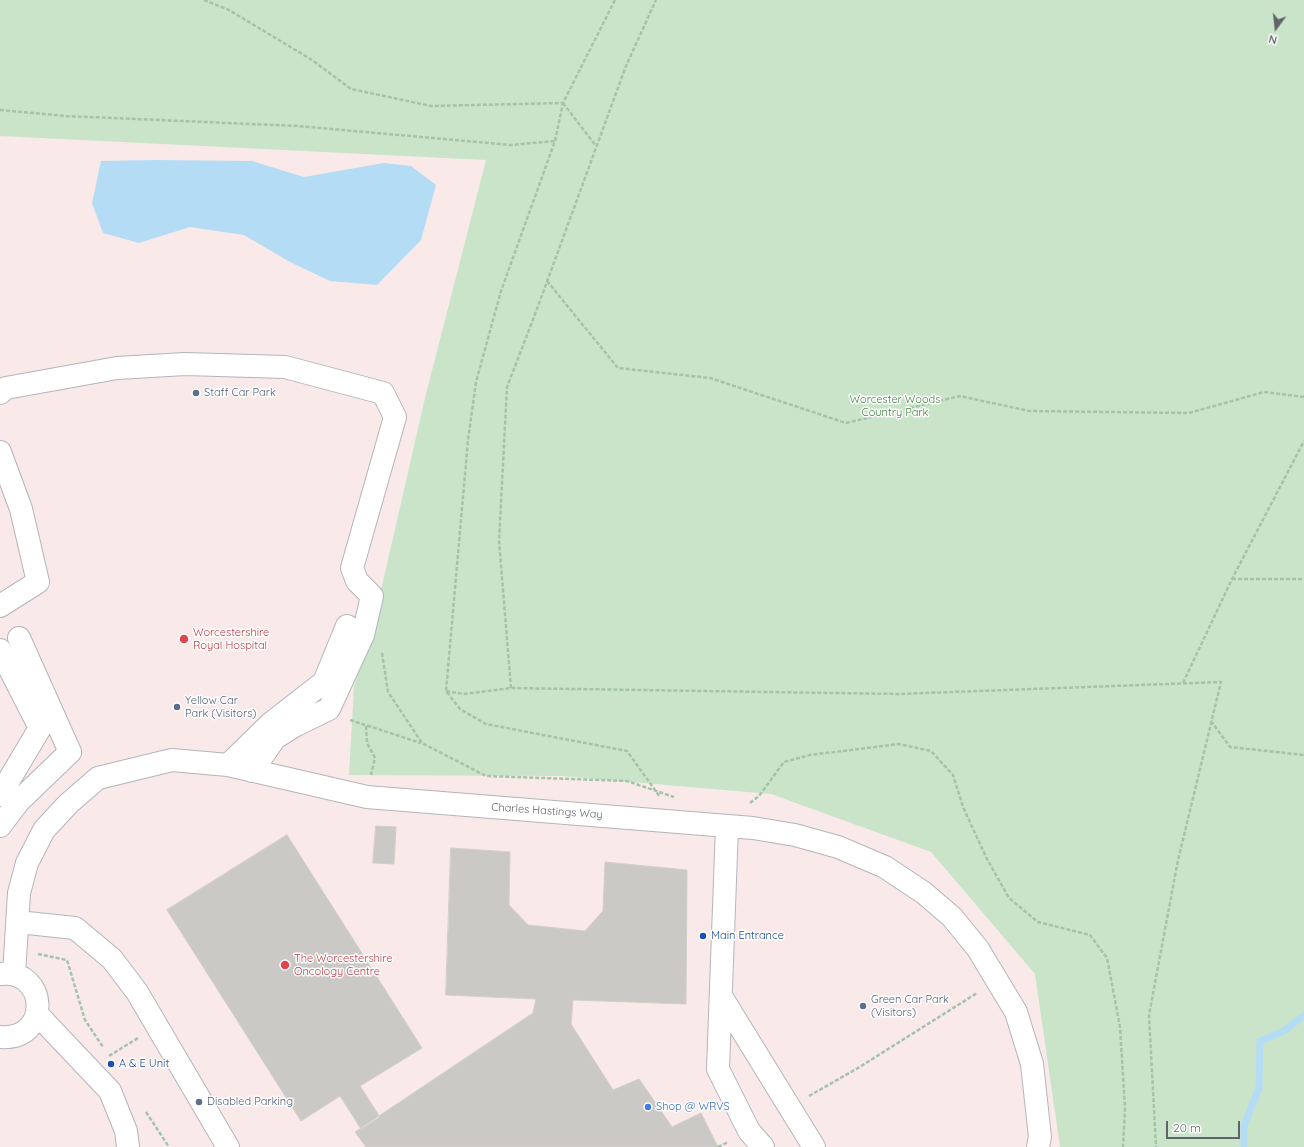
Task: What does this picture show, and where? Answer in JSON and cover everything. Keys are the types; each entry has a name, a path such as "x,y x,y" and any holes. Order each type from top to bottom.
{"street":[{"path":"0,393 6,388 117,368 184,364 285,367 383,393 395,417 352,568 356,581 372,596 354,633 324,682 270,724 228,764"},
{"path":"0,452 20,509 38,582 0,606"},
{"path":"252,771 275,738 296,725 329,709 354,633"},
{"path":"0,826 19,801 70,752 19,638"},
{"path":"0,650 40,728 0,795"},
{"name":"Charles Hastings Way","path":"7,974 15,949 19,893 27,863 44,830 68,804 98,778 172,760 228,764 252,771 367,797 727,826 795,835 838,847 885,867 924,893 952,917 978,949 998,979 1016,1012 1032,1064 1040,1137 1038,1147"},
{"path":"727,826 724,874 722,996 718,1069 756,1139"},
{"path":"18,922 74,928 112,959 137,992 228,1147"},
{"path":"0,1037 10,1038 23,1034 32,1025 37,1014 38,1001 34,990 26,980 7,974"},
{"path":"722,996 814,1147"},
{"path":"37,1014 110,1091 126,1131 128,1147"}],"path":[{"path":"204,0 229,10 312,60 351,89 431,106 563,103"},
{"path":"615,0 563,103 555,141 501,291 476,382 468,440 446,691 460,709 486,724 628,751 655,789"},
{"path":"511,688 499,541 507,387 626,66 656,0"},
{"path":"563,103 596,146"},
{"path":"0,110 66,116 298,126 511,145 555,141"},
{"path":"547,281 618,368 710,378 846,423 960,396 1029,411 1189,413 1264,392 1304,397"},
{"path":"1183,683 1232,579 1304,441"},
{"path":"1232,579 1304,579"},
{"path":"354,633 381,646 388,692 422,743"},
{"path":"446,691 464,694 511,688 898,694 1221,682 1178,860 1149,1015 1157,1141 1156,1147"},
{"path":"329,709 366,726 422,743 486,776 627,781 676,797"},
{"path":"1211,721 1230,747 1304,754"},
{"path":"366,726 367,742 375,758 367,797"},
{"path":"746,806 759,796 784,762 810,755 899,744 931,751 953,775 963,807 987,859 1009,898 1038,922 1090,934 1107,958 1120,1027 1124,1108 1123,1147"},
{"path":"15,949 67,960 85,1020 113,1062"},
{"path":"789,1107 858,1068 998,979"},
{"path":"109,1056 157,1026"},
{"path":"145,1111 169,1147"},
{"path":"718,1146 756,1139"}],"shaded area":[{"name":"Worcestershire Royal Hospital","path":"0,136 486,160 425,398 381,590 354,687 349,774 561,776 771,794 931,852 1035,974 1060,1147 0,1147"}],"green space":[{"name":"Worcester Woods Country Park","path":"0,0 1304,0 1304,1147 1060,1147 1035,974 931,852 771,794 561,776 349,775 354,687 381,590 425,398 486,160 0,136"}],"water":[{"path":"101,161 252,161 304,177 384,163 411,166 436,185 421,240 377,285 330,281 290,262 244,235 190,227 139,243 103,233 92,203"}],"building":[{"path":"376,826 396,827 394,864 373,863"},
{"name":"The Worcestershire Oncology Centre","path":"287,835 422,1048 360,1086 380,1117 361,1129 340,1096 301,1121 167,910"},
{"path":"451,848 510,852 509,905 528,925 585,931 603,911 605,862 687,870 686,1004 573,1000 571,1024 613,1090 639,1079 672,1127 701,1113 718,1147 366,1147 355,1132 533,1013 536,999 446,995"}],"waterway":[{"path":"1244,1147 1244,1126 1259,1088 1260,1041 1284,1031 1304,1015"}],"place":[{"name":"Staff Car Park","path":"196,393"},
{"name":"Worcestershire Royal Hospital","path":"184,639"},
{"name":"Yellow Car Park (Visitors)","path":"177,707"},
{"name":"Main Entrance","path":"703,936"},
{"name":"The Worcestershire Oncology Centre","path":"285,965"},
{"name":"Green Car Park (Visitors)","path":"863,1006"},
{"name":"A & E Unit","path":"111,1064"},
{"name":"Disabled Parking","path":"199,1102"},
{"name":"Shop @ WRVS","path":"648,1107"}]}
